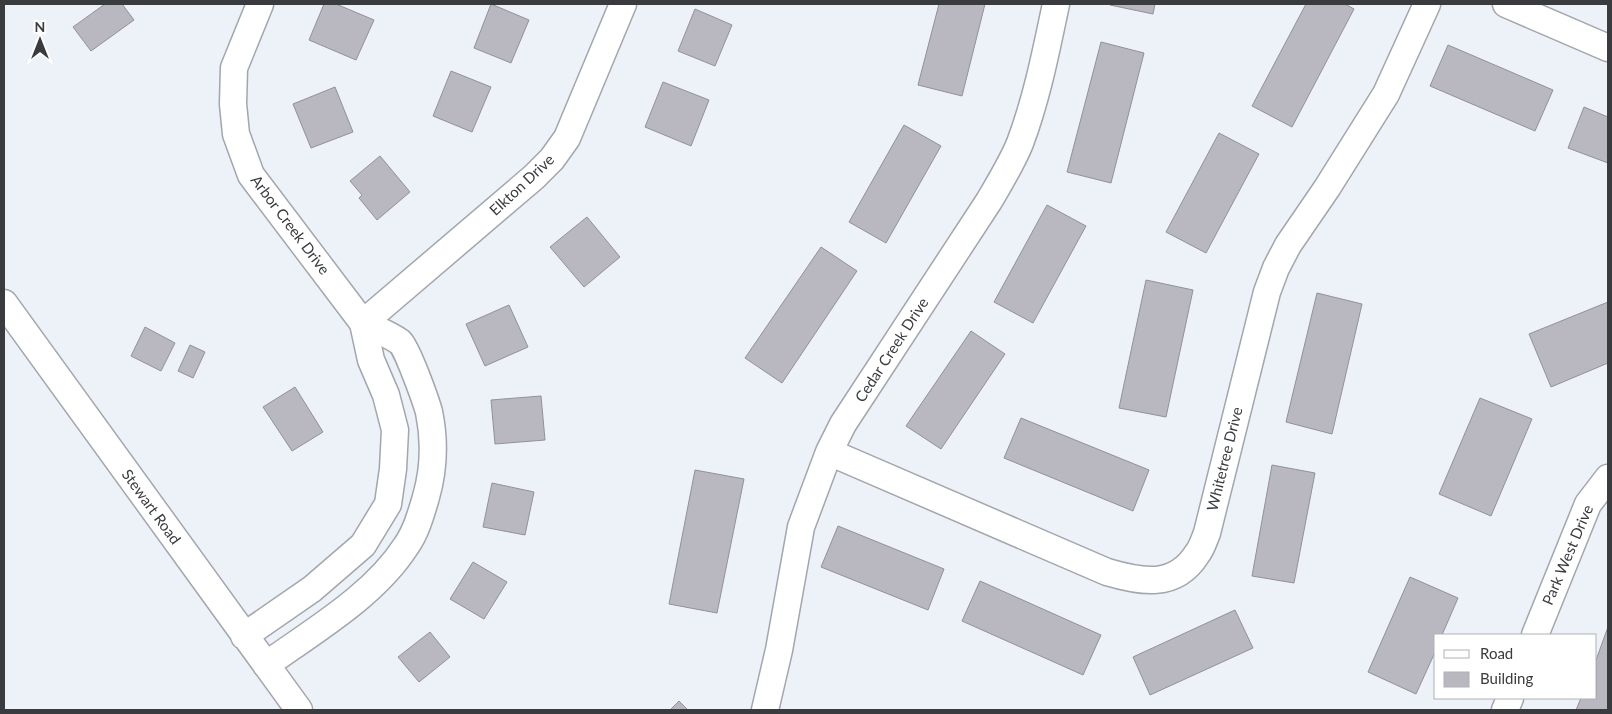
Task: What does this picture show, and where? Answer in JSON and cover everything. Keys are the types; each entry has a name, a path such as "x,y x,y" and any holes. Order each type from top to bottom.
{"street":[{"name":"Arbor Creek Drive","path":"244,636 312,589 363,545 388,504 393,469 395,430 386,395 371,360 363,323 251,175 236,134 234,68 260,4"},
{"name":"Elkton Drive","path":"363,323 534,177 552,159 567,138 623,4"},
{"name":"Cedar Creek Drive","path":"765,710 779,650 801,527 829,452 843,424 989,201 1007,170 1030,113 1042,72 1056,4"},
{"name":"Whitetree Drive","path":"829,452 1107,572 1132,580 1152,581 1171,578 1184,569 1198,554 1207,533 1267,292 1276,268 1288,245 1327,188 1386,94 1427,4"},
{"path":"1506,4 1608,48"},
{"name":"Stewart Road","path":"4,303 299,710"},
{"name":"Arbor Creek Drive","path":"266,666 360,598 389,569 407,546 419,521 434,464 432,428 425,396 402,343 363,323"},
{"name":"Park West Drive","path":"1535,634 1588,504 1608,478"},
{"path":"388,504 419,521"}],"building":[{"path":"105,4 122,4 134,20 91,51 73,27"},
{"path":"324,4 336,4 374,20 356,60 309,40"},
{"path":"491,4 529,20 511,63 474,48"},
{"path":"939,4 985,4 962,96 918,85"},
{"path":"1111,4 1155,4 1153,14"},
{"path":"1306,4 1345,4 1354,9 1292,127 1252,106"},
{"path":"695,9 732,25 715,66 678,51"},
{"path":"1101,42 1144,53 1111,183 1067,172"},
{"path":"1448,45 1553,90 1535,131 1430,86"},
{"path":"451,71 491,87 472,132 433,116"},
{"path":"663,82 709,100 691,146 645,127"},
{"path":"335,87 353,132 311,148 293,104"},
{"path":"1584,107 1608,117 1608,163 1568,148"},
{"path":"904,125 941,146 886,243 849,222"},
{"path":"1219,133 1259,154 1206,253 1166,232"},
{"path":"380,156 410,192 377,220 359,198 362,195 350,181"},
{"path":"1047,205 1086,226 1033,323 994,302"},
{"path":"587,217 620,257 584,287 550,247"},
{"path":"821,247 857,271 782,383 745,358"},
{"path":"1146,280 1193,290 1166,417 1119,408"},
{"path":"1317,293 1362,304 1332,434 1286,422"},
{"path":"1608,302 1608,363 1551,387 1529,334"},
{"path":"509,305 528,347 485,366 466,324"},
{"path":"145,327 175,343 161,371 131,356"},
{"path":"971,331 1005,354 941,449 906,426"},
{"path":"190,345 205,352 193,378 178,371"},
{"path":"295,387 323,432 292,451 263,407"},
{"path":"541,396 545,440 495,444 491,400"},
{"path":"1480,398 1532,419 1491,516 1439,494"},
{"path":"1021,418 1149,470 1133,511 1004,458"},
{"path":"1272,465 1315,473 1294,583 1252,576"},
{"path":"695,470 744,479 717,613 669,604"},
{"path":"492,483 534,492 525,535 483,527"},
{"path":"838,526 944,569 928,610 821,567"},
{"path":"473,562 507,582 484,619 450,599"},
{"path":"1410,577 1458,598 1442,634 1434,634 1434,654 1416,694 1368,672"},
{"path":"980,581 1101,635 1083,675 962,621"},
{"path":"1235,610 1253,648 1150,695 1133,657"},
{"path":"1608,627 1608,710 1576,710 1581,699 1597,699 1597,657"},
{"path":"430,632 450,657 419,682 398,657"},
{"path":"679,701 688,710 670,710"}]}
